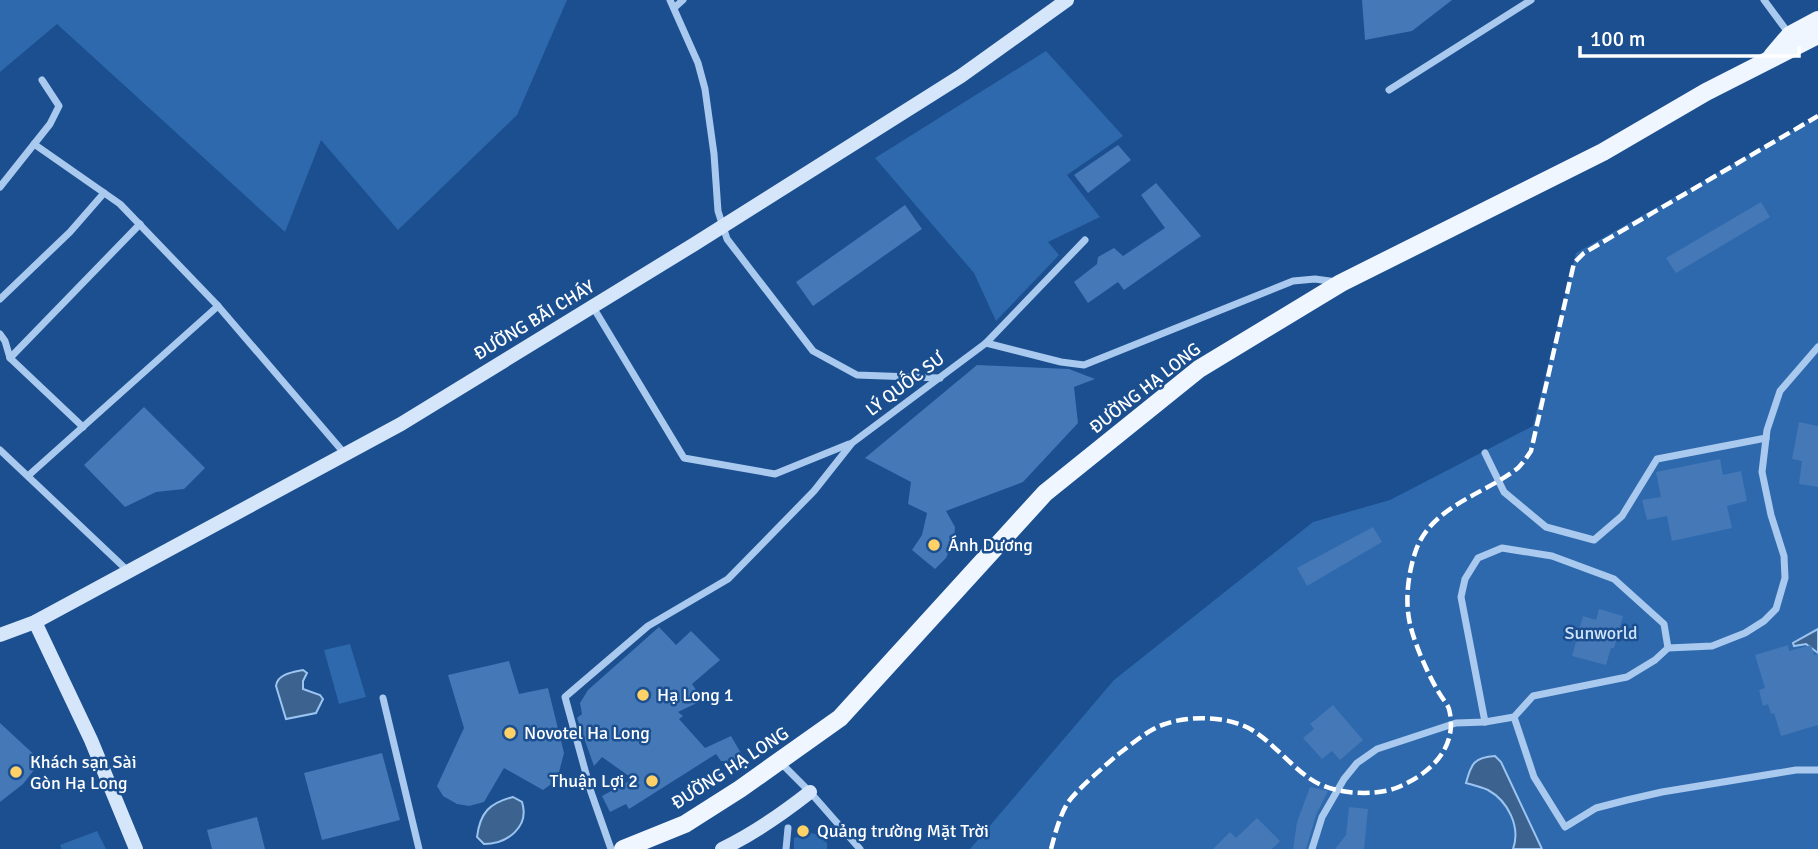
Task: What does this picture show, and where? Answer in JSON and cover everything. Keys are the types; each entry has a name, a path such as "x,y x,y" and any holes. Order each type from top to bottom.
{"main road":[{"name":"ĐƯỜNG BÃI CHÁY","path":"0,635 36,622 401,424 961,76 1067,0"},
{"name":"ĐƯỜNG HẠ LONG","path":"1768,60 1790,35 1818,20"},
{"name":"ĐƯỜNG HẠ LONG","path":"623,849 685,824 840,718 1045,493 1199,369 1341,283 1603,152 1706,92 1818,36"},
{"path":"36,622 91,740 136,849"},
{"path":"722,849 751,835 810,792"}],"street":[{"path":"683,0 672,4 698,64 705,89 718,211 727,239 813,351 857,376 940,378"},
{"path":"1389,90 1531,0"},
{"path":"1764,0 1790,35"},
{"path":"0,187 50,124 58,106 42,80"},
{"path":"34,144 120,204 218,306 345,454"},
{"path":"0,299 70,233 104,193"},
{"path":"10,358 140,225"},
{"name":"LÝ QUỐC SƯ","path":"611,849 591,792 565,697 648,626 729,579 814,491 852,443 986,343 1085,240"},
{"path":"986,343 1060,362 1084,365 1293,281 1315,279 1341,283"},
{"path":"29,475 218,306"},
{"path":"592,307 684,458 775,474 852,443"},
{"path":"0,334 10,358 83,428"},
{"path":"1312,849 1322,817 1344,779 1365,757 1377,749 1456,723 1514,717 1533,696 1627,677 1655,660 1668,648 1712,646 1745,633 1764,621 1776,609 1785,578 1784,556 1762,472 1766,438 1780,391 1818,347"},
{"path":"1485,453 1504,492 1546,527 1594,540 1622,516 1657,459 1766,438"},
{"path":"0,450 128,571"},
{"path":"1485,722 1461,597 1465,579 1478,558 1502,548 1552,556 1614,579 1664,624 1668,648"},
{"path":"383,698 419,849"},
{"path":"1514,717 1534,777 1565,827 1596,808 1661,792 1796,770 1818,770"},
{"path":"780,761 860,849"},
{"path":"786,849 788,828"}],"green space":[{"path":"0,0 567,0 517,115 398,230 321,140 285,232 57,24 0,72"},
{"path":"1046,51 1123,136 1067,175 1100,217 1048,242 1059,255 996,321 974,273 875,158"},
{"name":"Sunworld","path":"1818,116 1818,849 970,849 1114,680 1313,522 1390,500 1533,426 1576,253"},
{"path":"350,644 366,697 339,704 324,650"},
{"path":"97,831 106,849 62,849 60,845"},
{"path":"811,833 827,843 827,849 794,849 794,838"}],"shaded area":[{"path":"1818,629 1818,653 1806,644 1794,646 1793,643"},
{"path":"303,670 307,673 303,689 320,695 323,699 316,713 286,719 277,682 286,674"},
{"path":"1495,756 1501,762 1542,849 1513,849 1514,824 1507,808 1488,790 1466,783 1478,760"},
{"path":"513,797 522,802 524,811 520,826 501,841 484,844 477,837 483,815 498,802"}],"building":[{"path":"1362,0 1452,0 1412,31 1365,40"},
{"path":"1118,145 1131,160 1088,193 1074,175"},
{"path":"1156,183 1201,236 1124,290 1118,282 1088,303 1074,282 1097,264 1098,257 1114,248 1123,256 1165,228 1141,195"},
{"path":"1761,202 1770,217 1676,273 1666,258"},
{"path":"905,205 922,229 813,306 796,282"},
{"path":"977,365 1069,369 1095,379 1074,387 1078,423 1023,482 946,511 955,527 954,540 946,558 935,569 912,550 922,535 927,513 908,504 911,482 865,458"},
{"path":"144,407 205,468 184,489 156,492 125,507 84,465"},
{"path":"1799,422 1818,426 1818,487 1799,484 1802,461 1792,459"},
{"path":"1720,459 1723,475 1741,471 1747,501 1727,506 1732,528 1672,541 1667,516 1647,520 1642,500 1661,497 1656,472"},
{"path":"1373,527 1382,542 1307,586 1297,568"},
{"path":"1599,609 1623,616 1606,665 1572,656 1583,616 1596,620"},
{"name":"Hạ Long 1","path":"659,627 676,645 691,631 720,660 692,684 703,700 678,712 683,716 679,719 705,748 731,736 742,755 737,762 721,761 716,754 629,809 626,804 610,812 602,796 633,779 602,757 594,766 577,718 582,714 580,703 588,690"},
{"path":"1788,645 1789,651 1811,645 1814,655 1818,654 1818,725 1781,736 1774,713 1771,714 1768,704 1763,706 1759,690 1765,688 1755,655"},
{"name":"Novotel Ha Long","path":"509,661 519,694 548,688 564,753 557,780 543,790 504,768 484,802 469,806 457,804 443,796 437,786 464,728 448,675"},
{"path":"1333,705 1363,740 1340,760 1332,751 1322,759 1303,738 1314,729 1310,724"},
{"name":"Khách sạn Sài Gòn Hạ Long","path":"0,723 41,761 23,784 0,802"},
{"path":"382,753 400,820 322,840 304,773"},
{"path":"1310,787 1328,791 1316,815 1306,849 1293,849 1297,822"},
{"path":"1349,807 1368,809 1364,849 1335,849 1346,835"},
{"path":"257,817 265,849 212,849 207,830"},
{"path":"1257,818 1280,841 1272,849 1213,849 1230,832 1236,838"}],"railway":[{"path":"1051,849 1062,815 1076,793 1139,738 1175,721 1209,718 1243,725 1260,735 1309,778 1340,791 1386,791 1420,776 1430,768 1445,748 1451,723 1448,707 1426,669 1411,628 1407,598 1413,559 1424,535 1434,522 1461,502 1518,468 1531,451 1574,263 1584,253 1818,116"}],"place":[{"name":"Ánh Dương","path":"934,545"},
{"name":"Hạ Long 1","path":"643,695"},
{"name":"Novotel Ha Long","path":"510,733"},
{"name":"Khách sạn Sài Gòn Hạ Long","path":"16,772"},
{"name":"Thuận Lợi 2","path":"652,781"},
{"name":"Quảng trường Mặt Trời","path":"803,831"}]}
